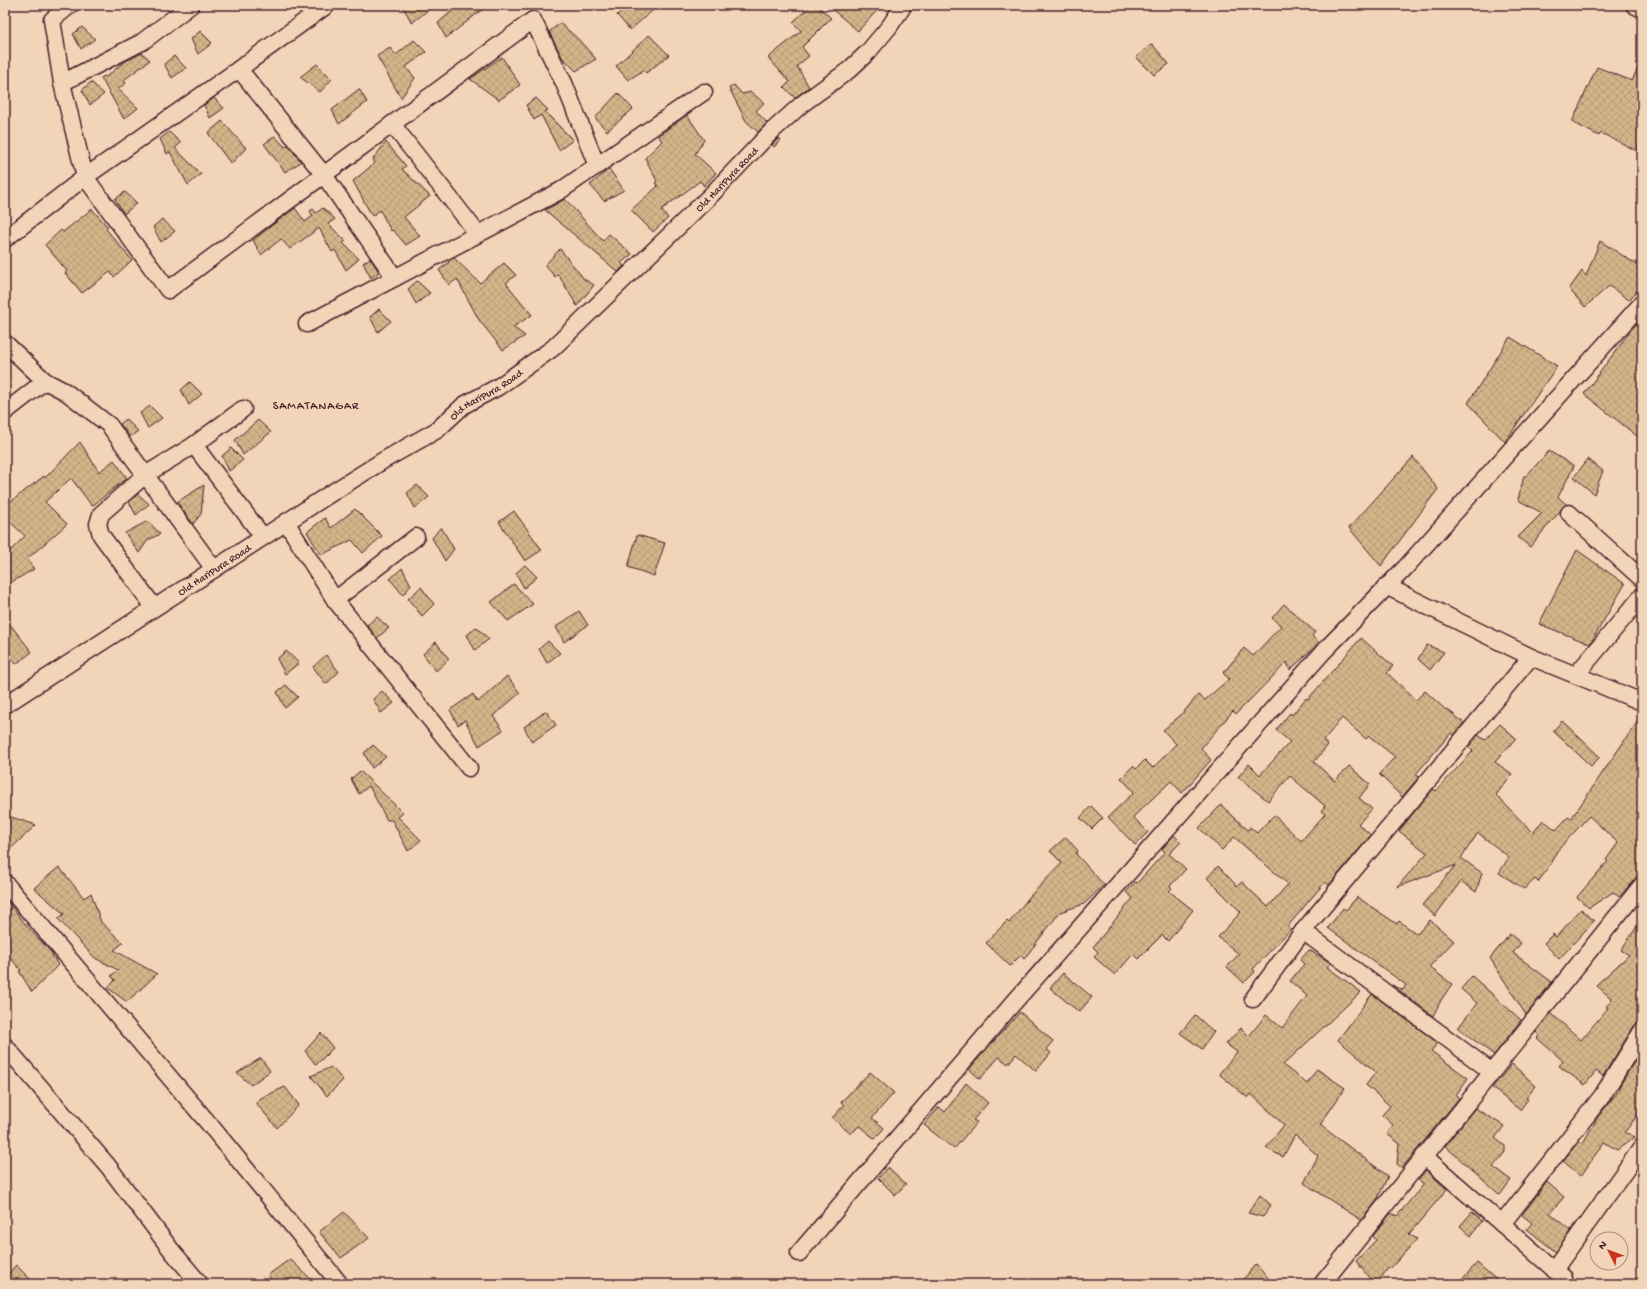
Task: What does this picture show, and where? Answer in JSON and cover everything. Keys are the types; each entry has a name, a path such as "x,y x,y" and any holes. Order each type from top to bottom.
{"street":[{"path":"70,5 52,20 62,83 85,177 168,290 533,20 564,82 597,166"},
{"path":"62,83 142,42 191,5"},
{"path":"5,238 85,177 239,70 327,5"},
{"name":"Old HariPura Road","path":"5,706 286,522 384,460 437,430 464,405 504,383 553,348 710,196 771,132 802,104 849,70 868,52 889,27 902,8 902,5"},
{"path":"1634,5 1642,9"},
{"path":"239,70 324,174 395,278"},
{"path":"307,324 560,191 704,92"},
{"path":"392,124 478,234"},
{"path":"799,1253 1056,954 1323,652 1386,586 1642,303"},
{"path":"5,343 45,381 66,392 109,425 214,569"},
{"path":"5,412 45,381"},
{"path":"154,607 101,535 98,524 101,514 145,475 194,445 243,409"},
{"path":"194,445 263,537"},
{"path":"1570,513 1642,579"},
{"path":"286,522 335,600 469,768"},
{"path":"335,600 416,537"},
{"path":"1386,586 1531,657 1642,702"},
{"path":"1576,675 1642,596"},
{"path":"1253,999 1303,931 1531,657"},
{"path":"5,883 210,1125 340,1284"},
{"path":"1322,1284 1642,885"},
{"path":"1303,931 1492,1072"},
{"path":"1502,1224 1602,1096 1642,1030"},
{"path":"5,1046 108,1166 172,1251 200,1284"},
{"path":"1554,1270 1642,1147"},
{"path":"1424,1156 1564,1278 1562,1284"}],"building":[{"path":"402,5 434,5 412,23"},
{"path":"459,5 488,5 446,38 438,23"},
{"path":"629,5 659,5 630,30 617,15"},
{"path":"811,5 816,5 831,18 802,47 809,56 797,66 809,87 795,98 784,87 790,82 768,58 801,31 793,22"},
{"path":"827,5 882,5 858,31"},
{"path":"560,23 578,39 596,59 576,71 562,57 549,32"},
{"path":"82,27 95,39 81,49 73,34"},
{"path":"200,31 212,43 198,54 191,39"},
{"path":"649,35 669,55 646,73 644,70 628,80 616,66"},
{"path":"414,40 426,52 406,67 415,78 401,98 377,56 390,48 396,55"},
{"path":"1152,44 1169,64 1154,75 1136,57"},
{"path":"142,53 150,60 124,80 126,83 118,89 138,108 124,119 101,78 104,76 106,77 124,62"},
{"path":"174,56 186,68 172,78 164,64"},
{"path":"502,57 520,85 499,100 470,79"},
{"path":"1642,58 1642,139 1637,151 1601,133 1599,136 1572,122 1597,67 1632,81"},
{"path":"317,64 332,79 320,92 300,77"},
{"path":"91,82 104,94 90,105 82,90"},
{"path":"734,85 742,94 751,92 764,103 756,111 767,123 758,132 746,121 729,88"},
{"path":"359,89 367,102 339,124 332,110"},
{"path":"618,93 633,109 607,131 595,118"},
{"path":"214,98 224,108 210,118 204,105"},
{"path":"536,98 548,110 545,112 573,140 559,150 541,115 534,120 526,105"},
{"path":"687,115 704,140 695,154 716,173 704,186 700,181 661,210 668,218 653,232 631,210 658,186 655,183 657,181 645,158 662,141 658,136"},
{"path":"222,121 246,148 231,164 208,133"},
{"path":"169,132 181,143 175,148 201,174 188,185 170,152 167,154 160,139"},
{"path":"275,136 285,147 288,145 301,162 285,172 264,144"},
{"path":"779,138 781,140 774,147 772,145"},
{"path":"386,142 406,166 402,169 430,196 404,217 420,236 406,245 393,230 391,231 380,210 372,216 353,181 375,163 373,159"},
{"path":"609,169 624,190 604,201 590,185"},
{"path":"125,192 137,203 124,214 115,199"},
{"path":"565,199 603,241 609,234 632,254 621,263 624,266 618,272 545,210"},
{"path":"295,208 305,222 313,216 310,211 313,209 316,213 323,208 335,219 328,224 346,241 343,243 359,259 346,270 335,250 332,252 319,228 290,249 281,239 261,255 253,240"},
{"path":"92,209 108,227 106,229 132,260 114,277 110,272 82,293 65,273 67,271 45,245 61,230 63,232"},
{"path":"162,219 175,231 161,242 153,227"},
{"path":"1600,241 1642,268 1642,285 1629,300 1609,286 1585,307 1569,289 1582,271 1586,276"},
{"path":"560,249 584,279 594,285 577,306 558,274 555,277 545,265"},
{"path":"370,258 379,272 371,278 363,263"},
{"path":"454,258 480,283 504,263 516,275 506,283 532,315 513,327 525,336 503,350 479,320 457,279 449,285 439,270 449,262 448,261"},
{"path":"417,281 430,293 416,304 408,289"},
{"path":"379,309 391,321 378,332 370,317"},
{"path":"1642,317 1642,440 1584,394"},
{"path":"1510,337 1557,366 1505,442 1468,403"},
{"path":"190,382 202,394 189,405 181,390"},
{"path":"150,406 162,418 148,428 140,413"},
{"path":"126,419 138,431 130,437 120,424"},
{"path":"258,420 271,432 243,455 235,440"},
{"path":"80,442 99,472 114,460 127,478 92,506 71,478 45,502 67,524 27,559 34,569 5,586 5,556 25,536 5,517 5,506 44,476 45,478"},
{"path":"231,448 243,460 229,471 222,456"},
{"path":"1549,451 1574,466 1558,497 1566,504 1530,547 1518,537 1542,513 1518,500 1524,476 1526,476"},
{"path":"1413,457 1438,489 1381,566 1349,528"},
{"path":"1588,459 1603,471 1594,494 1574,477"},
{"path":"204,485 201,514 193,524 177,502"},
{"path":"417,485 429,497 415,508 407,493"},
{"path":"138,494 149,504 136,515 129,502"},
{"path":"355,509 382,536 363,553 352,540 321,555 307,532 325,518 331,528"},
{"path":"514,511 542,550 525,561 499,522"},
{"path":"148,521 160,534 148,540 139,553 125,533"},
{"path":"441,527 454,549 445,561 432,538"},
{"path":"637,535 665,543 654,576 628,567"},
{"path":"1577,550 1625,584 1590,644 1539,624"},
{"path":"525,565 537,577 524,588 516,573"},
{"path":"402,568 411,585 403,595 390,579"},
{"path":"514,584 533,604 508,621 491,602"},
{"path":"421,587 434,604 422,616 408,599"},
{"path":"1284,604 1315,632 1312,636 1319,643 1290,670 1287,662 1236,714 1233,711 1201,748 1211,760 1182,793 1171,781 1133,817 1148,832 1135,845 1108,817 1134,792 1121,778 1133,766 1136,769 1145,760 1153,768 1176,744 1163,730 1182,714 1198,695 1205,700 1229,679 1223,673 1244,648 1253,656 1281,626 1272,618"},
{"path":"579,611 588,625 564,642 556,627"},
{"path":"377,617 389,628 377,638 367,625"},
{"path":"5,618 32,652 16,664 5,650"},
{"path":"476,627 489,639 475,650 467,635"},
{"path":"1361,638 1393,666 1387,673 1416,700 1425,691 1446,710 1447,709 1464,723 1454,735 1451,733 1416,774 1419,777 1402,797 1379,774 1395,757 1369,736 1366,739 1342,718 1323,741 1328,745 1314,762 1335,781 1349,766 1370,784 1359,798 1372,809 1358,824 1371,835 1329,885 1325,882 1288,926 1291,929 1253,969 1255,972 1244,983 1227,967 1239,954 1218,937 1241,912 1207,878 1218,866 1237,886 1242,882 1268,907 1288,884 1234,837 1222,850 1199,828 1221,805 1248,830 1250,827 1257,833 1274,815 1301,841 1325,814 1321,811 1325,806 1290,776 1268,801 1238,777 1249,764 1260,775 1290,742 1276,730 1290,713 1292,715 1306,698 1308,699"},
{"path":"548,641 560,653 547,663 539,649"},
{"path":"436,642 449,659 436,671 423,654"},
{"path":"1427,645 1444,652 1430,670 1418,659"},
{"path":"286,651 299,663 285,674 277,659"},
{"path":"326,655 339,672 326,684 313,667"},
{"path":"507,676 520,693 493,716 503,730 479,746 465,720 458,725 450,710 473,694 478,702"},
{"path":"286,685 298,697 285,708 277,692"},
{"path":"382,691 394,703 381,713 373,699"},
{"path":"546,711 556,725 532,742 524,727"},
{"path":"1642,715 1642,871 1619,897 1613,892 1589,908 1577,897 1608,861 1606,860 1618,843 1589,816 1557,851 1547,870 1538,882 1535,879 1524,889 1499,873 1509,857 1478,833 1461,858 1482,873 1476,892 1461,881 1435,916 1422,905 1456,865 1397,887 1427,853 1399,831 1433,789 1436,791 1473,751 1468,747 1478,735 1485,740 1500,724 1516,738 1495,762 1512,774 1496,795 1533,833 1543,820 1556,830 1568,817 1571,819"},
{"path":"1562,721 1600,757 1591,766 1553,731"},
{"path":"373,745 386,757 372,768 364,753"},
{"path":"360,771 403,813 398,817 421,840 408,851 392,820 387,820 369,786 359,794 351,779"},
{"path":"1091,806 1103,818 1092,829 1080,818"},
{"path":"5,815 36,825 5,854"},
{"path":"1174,835 1181,842 1169,854 1186,869 1170,886 1172,888 1169,891 1193,910 1168,941 1162,935 1138,959 1133,954 1115,975 1094,957 1098,952 1093,947 1133,898 1126,892 1135,882 1137,883 1165,852 1162,849"},
{"path":"1066,837 1078,851 1076,854 1104,885 1084,904 1060,912 1024,959 1021,955 1010,966 986,943 1007,921 1009,923 1030,896 1062,863 1050,851"},
{"path":"59,867 84,898 91,893 101,922 123,943 114,950 157,974 127,1002 108,988 115,980 111,976 118,970 95,958 58,919 64,914 34,888"},
{"path":"1357,897 1397,924 1399,921 1417,934 1430,920 1454,941 1429,967 1452,984 1441,1000 1433,1016 1392,985 1403,990 1406,985 1328,928 1343,908 1346,910"},
{"path":"5,898 24,923 51,952 58,965 32,992 19,971 21,970 5,952"},
{"path":"1581,909 1594,921 1559,959 1544,943 1553,934 1556,937"},
{"path":"1642,919 1642,1022 1634,1026 1603,1076 1596,1071 1585,1085 1559,1066 1563,1061 1537,1038 1539,1036 1536,1032 1551,1013 1581,1040 1608,1008 1606,1007 1612,999 1596,985 1629,955 1621,950"},
{"path":"1510,934 1521,943 1513,953 1552,982 1526,1015 1490,958"},
{"path":"1309,950 1331,963 1327,967 1361,992 1283,1065 1307,1084 1317,1069 1345,1088 1320,1125 1388,1176 1376,1202 1361,1220 1304,1183 1318,1156 1295,1135 1283,1157 1266,1148 1284,1125 1251,1094 1248,1098 1219,1074 1237,1052 1226,1044 1241,1028 1249,1036 1266,1015 1282,1028 1307,996 1290,981 1304,964 1300,960"},
{"path":"1063,973 1092,997 1079,1012 1050,988"},
{"path":"1472,976 1521,1020 1494,1055 1458,1028 1477,1003 1461,989"},
{"path":"1372,994 1438,1043 1431,1051 1468,1078 1456,1095 1459,1098 1402,1168 1397,1164 1399,1143 1387,1134 1393,1125 1382,1115 1390,1106 1366,1085 1376,1072 1338,1040"},
{"path":"1020,1012 1053,1041 1046,1049 1051,1053 1036,1071 1016,1054 1008,1064 999,1057 980,1079 969,1069"},
{"path":"1195,1015 1214,1032 1202,1049 1180,1033"},
{"path":"321,1033 333,1048 316,1065 305,1051"},
{"path":"1642,1049 1642,1109 1625,1132 1635,1137 1617,1150 1604,1142 1581,1176 1563,1161 1579,1141 1583,1143 1598,1117 1620,1089 1619,1087"},
{"path":"261,1058 270,1071 251,1085 237,1073"},
{"path":"1512,1064 1536,1086 1526,1098 1528,1099 1520,1110 1492,1088"},
{"path":"331,1067 343,1080 327,1096 311,1076"},
{"path":"870,1072 894,1093 872,1118 884,1128 875,1139 859,1126 851,1134 832,1118 844,1105 841,1102"},
{"path":"966,1083 988,1103 973,1120 977,1122 954,1149 924,1125 939,1107 945,1112"},
{"path":"285,1087 299,1105 277,1128 256,1103 261,1098"},
{"path":"1475,1108 1504,1126 1495,1138 1505,1146 1505,1152 1493,1167 1511,1180 1500,1195 1445,1146"},
{"path":"888,1167 906,1184 895,1195 878,1178"},
{"path":"1426,1170 1447,1189 1409,1234 1417,1239 1390,1269 1388,1268 1377,1284 1374,1284 1356,1261 1376,1240 1373,1236 1391,1213 1397,1216 1424,1184 1418,1180"},
{"path":"1547,1182 1564,1197 1550,1213 1571,1230 1556,1252 1527,1229 1532,1223 1522,1215"},
{"path":"1260,1195 1271,1205 1263,1217 1248,1213"},
{"path":"344,1212 369,1238 341,1258 319,1232"},
{"path":"1472,1212 1482,1221 1471,1236 1460,1226"},
{"path":"290,1259 316,1284 275,1284 268,1275"},
{"path":"1477,1263 1501,1284 1458,1284"},
{"path":"16,1265 35,1284 5,1284 5,1278"},
{"path":"1256,1265 1274,1284 1239,1284"}],"district":[{"name":"SAMATANAGAR","path":"316,405"}]}
